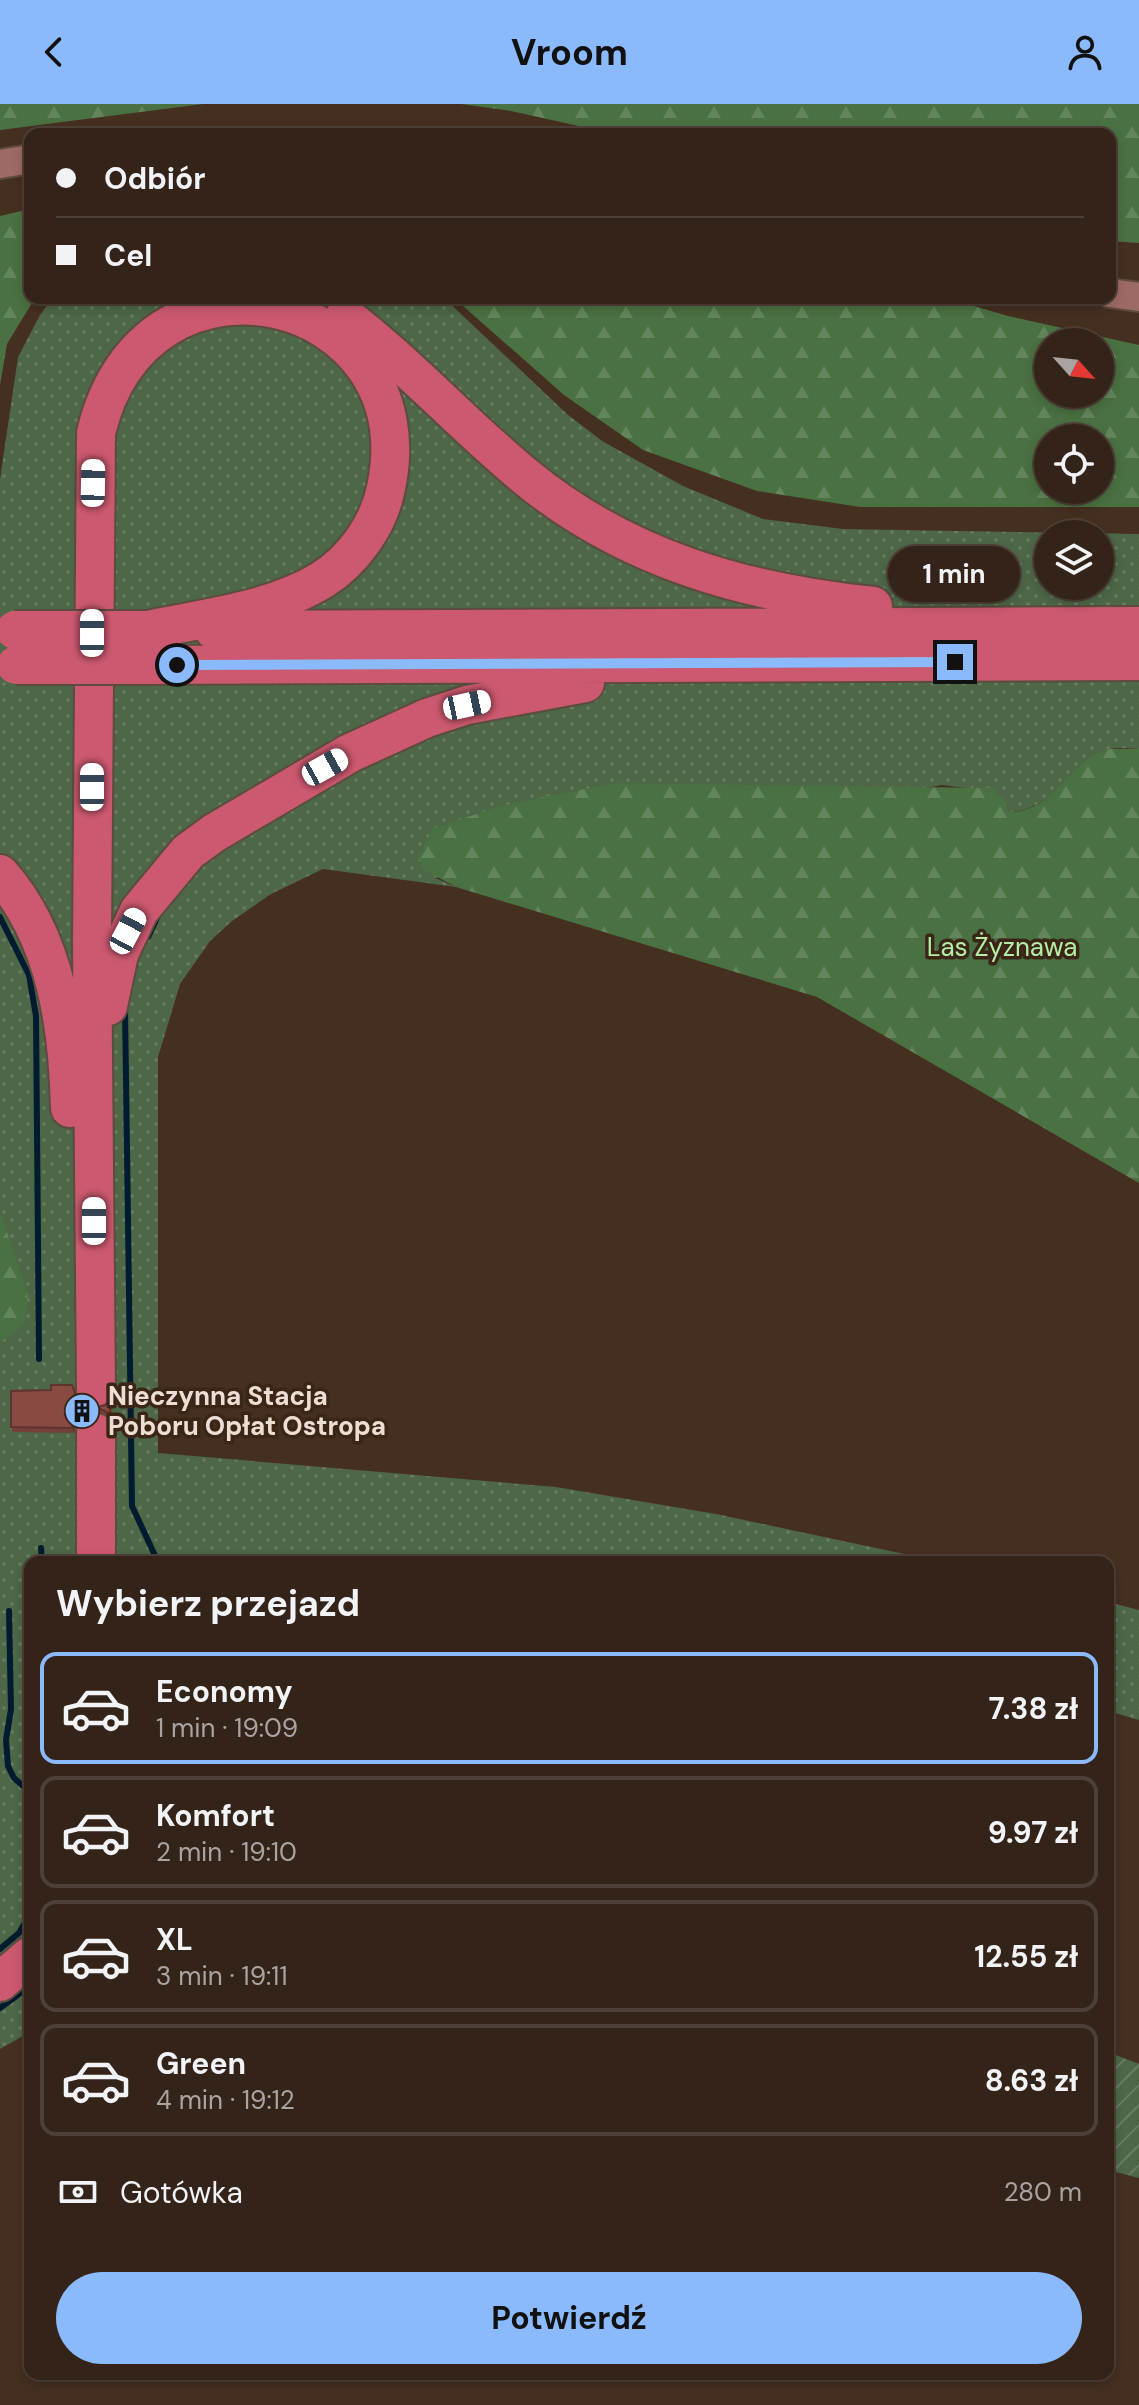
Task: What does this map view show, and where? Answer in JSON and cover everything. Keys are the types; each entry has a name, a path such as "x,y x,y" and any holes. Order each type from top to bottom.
{"highway":[{"path":"82,1076 75,1019 75,432 92,377 116,341 138,321 166,304"},
{"path":"321,304 356,325 529,479 589,521 657,556 722,580 792,596 923,610 1022,627"},
{"path":"85,1390 82,1076 94,454 100,417 127,361 139,347 171,323 211,309 255,305 300,315 344,343 360,361 382,402 391,451 384,500 375,522 360,545 321,580 147,647"},
{"path":"8,648 1139,626"},
{"path":"147,647 711,664 1139,661"},
{"path":"82,1076 128,931 153,890 188,852 214,833 350,753 427,718 533,691 711,664"},
{"path":"0,874 26,909 46,951 82,1076"},
{"path":"75,1556 85,1433 95,1556"},
{"path":"0,1982 24,1961"}],"main road":[{"path":"0,164 24,160"},
{"path":"1116,294 1139,297"}],"green space":[{"path":"0,104 203,104 0,130"},
{"path":"461,104 1139,104 1139,243 1116,241 1116,128 588,128 511,111"},
{"path":"24,210 24,304 31,304 7,344 0,385 0,216"},
{"path":"48,304 450,304 567,414 602,441 683,486 763,519 843,529 1034,532 1034,600 1114,600 1114,534 1139,534 1139,749 1107,750 1094,757 1048,797 1022,810 1007,812 993,791 942,785 435,878 456,887 323,869 271,894 232,921 210,941 180,984 158,1057 158,1453 556,1487 716,1514 914,1556 24,1556 24,2035 0,2049 0,479 18,357"},
{"path":"461,304 967,304 1062,328 1034,328 1034,408 1114,408 1114,339 1139,345 1139,507 860,507 757,491 643,450 564,395"},
{"name":"Las Żyznawa","path":"1110,749 1139,749 1139,1183 817,997 456,887 424,870 418,857 432,829 503,805 615,783 992,788 1004,800 1007,812 1023,810 1050,796 1083,763"},
{"path":"0,1212 28,1293 25,1324 0,1343"},
{"path":"1114,1604 1139,1610 1139,1720 1114,1713"},
{"path":"1114,2054 1139,2064 1139,2178 1114,2172"}],"building":[{"path":"51,1385 72,1385 76,1396 92,1406 75,1416 72,1428 11,1427 11,1391 51,1390"},
{"path":"110,1400 110,1414 97,1407 105,1405"}],"waterway":[{"path":"148,937 159,914"},
{"path":"0,917 29,975 36,1016 39,1359"},
{"path":"125,1008 132,1506 155,1556"},
{"path":"41,1548 42,1556"},
{"path":"9,1611 11,1709 6,1740 8,1766 14,1778 24,1787"},
{"path":"0,1949 19,1933 24,1924"},
{"path":"0,2008 24,1990"}],"place":[{"name":"Nieczynna Stacja Poboru Opłat Ostropa","path":"82,1411"}],"route":[{"path":"177,665 955,662"}]}
